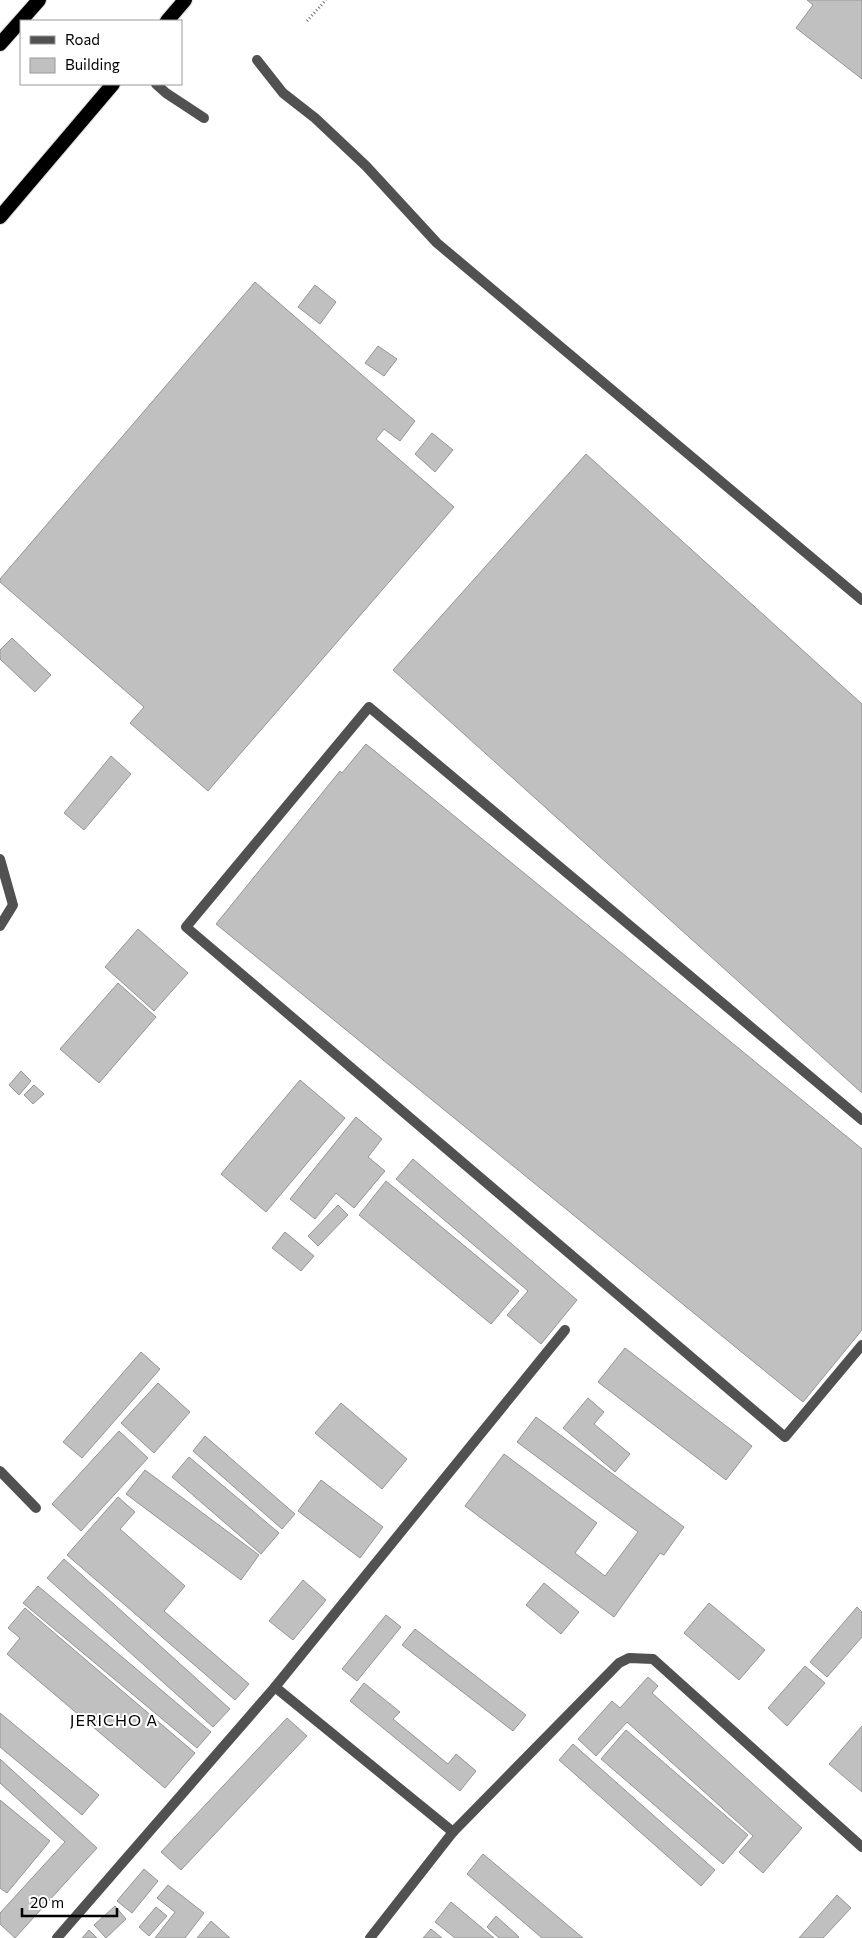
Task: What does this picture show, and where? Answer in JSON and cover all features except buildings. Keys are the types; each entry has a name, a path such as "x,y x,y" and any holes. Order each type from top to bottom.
{"highway":[{"path":"21,20 39,0"},
{"path":"168,20 185,0"},
{"path":"0,44 20,21"},
{"path":"0,217 112,85"}],"street":[{"path":"257,60 283,93 315,118 366,166 436,243 862,600"},
{"path":"157,85 204,118"},
{"path":"862,1120 369,707 186,927 785,1437 862,1345"},
{"path":"0,859 13,905 0,926"},
{"path":"57,1938 275,1687 565,1330"},
{"path":"0,1471 36,1508"},
{"path":"370,1938 453,1832 619,1663 630,1658 653,1659 862,1847"},
{"path":"275,1687 453,1832"}],"path":[{"path":"307,21 326,0"}],"district":[{"name":"JERICHO A","path":"114,1720"}]}
